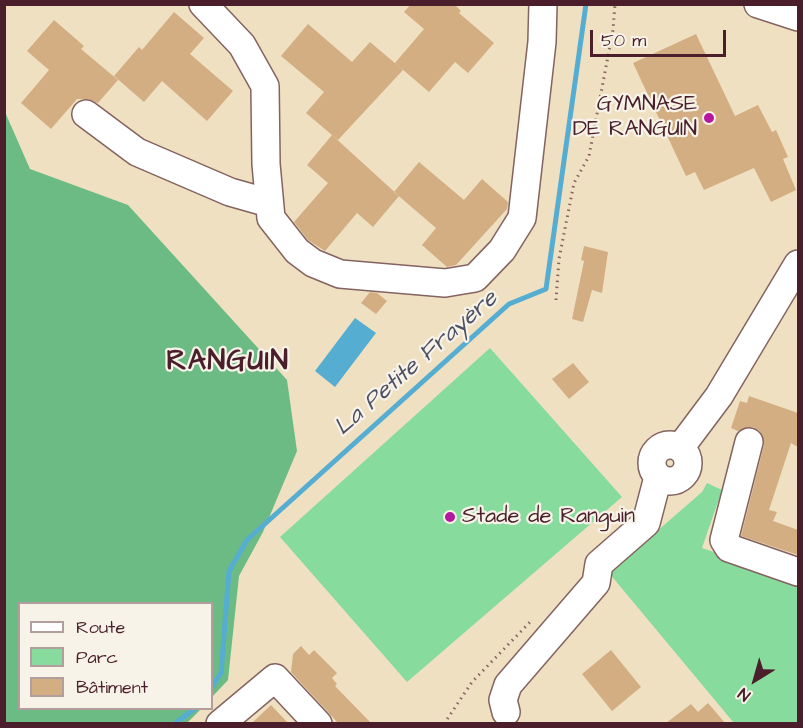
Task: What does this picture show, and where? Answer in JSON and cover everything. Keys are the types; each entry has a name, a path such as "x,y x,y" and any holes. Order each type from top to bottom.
{"street":[{"path":"203,4 242,45 265,86 266,164 271,218 297,251 313,263 340,274 445,283 475,278 502,250 522,218 542,42 543,4"},
{"path":"761,5 798,17"},
{"path":"86,114 137,152 230,192 269,203"},
{"path":"506,712 503,700 508,685 596,583 599,564 646,523 658,477 675,480 684,474 687,457 680,448 719,396 798,264"},
{"path":"749,442 724,540 729,548 798,572"},
{"path":"220,723 275,678 318,723"}],"path":[{"path":"556,300 559,259 574,183 589,156 613,30 615,4"}],"green space":[{"path":"5,112 30,169 128,205 287,380 297,451 263,532 239,576 228,680 213,696 213,602 18,602 18,710 200,710 187,723 5,723"},
{"name":"Stade de Ranguin","path":"490,348 622,497 407,682 280,537"},
{"path":"707,483 722,490 702,548 798,580 798,723 734,723 609,573 702,492"}],"water":[{"path":"355,318 376,333 335,387 315,371"}],"building":[{"path":"411,4 454,4 461,11 459,13 494,43 468,73 455,62 429,92 395,63 424,29 404,12"},
{"path":"174,12 204,38 190,54 233,91 207,121 162,81 144,102 114,76 139,47 142,50"},
{"path":"54,20 84,46 81,49 118,80 98,103 88,99 77,99 51,129 21,103 49,70 27,51"},
{"path":"308,24 352,62 370,42 403,70 338,140 306,113 324,92 281,56"},
{"name":"GYMNASE DE RANGUIN","path":"696,34 735,116 758,105 772,132 776,130 788,157 783,159 796,190 771,202 754,168 704,190 695,172 686,176 633,63"},
{"path":"332,135 399,196 373,227 357,213 325,251 308,240 294,222 328,183 307,165"},
{"path":"419,162 464,200 482,179 508,202 507,209 456,265 447,267 422,245 436,228 394,192"},
{"path":"584,246 608,252 602,293 592,290 583,322 572,319 584,261 581,260"},
{"path":"370,292 377,293 387,301 376,314 361,303"},
{"path":"573,363 589,382 569,399 552,379"},
{"path":"749,396 798,413 798,447 791,443 769,510 777,512 773,521 798,530 798,555 741,536 764,445 760,431 753,427 738,431 731,428 740,401 747,403"},
{"path":"301,646 309,655 314,650 337,673 332,678 337,684 335,686 371,723 338,723 291,672 293,654"},
{"path":"611,650 641,687 612,711 582,674"},
{"path":"708,703 725,723 666,723 691,704 698,712"},
{"path":"271,705 288,723 252,723"}],"waterway":[{"name":"La Petite Frayère","path":"213,685 221,673 229,571 247,540 509,304 546,289 586,4"},
{"name":"La Petite Frayère","path":"174,724 193,710"}],"place":[{"name":"GYMNASE DE RANGUIN","path":"709,118"},
{"name":"Stade de Ranguin","path":"450,517"}],"district":[{"name":"RANGUIN","path":"228,363"}]}
